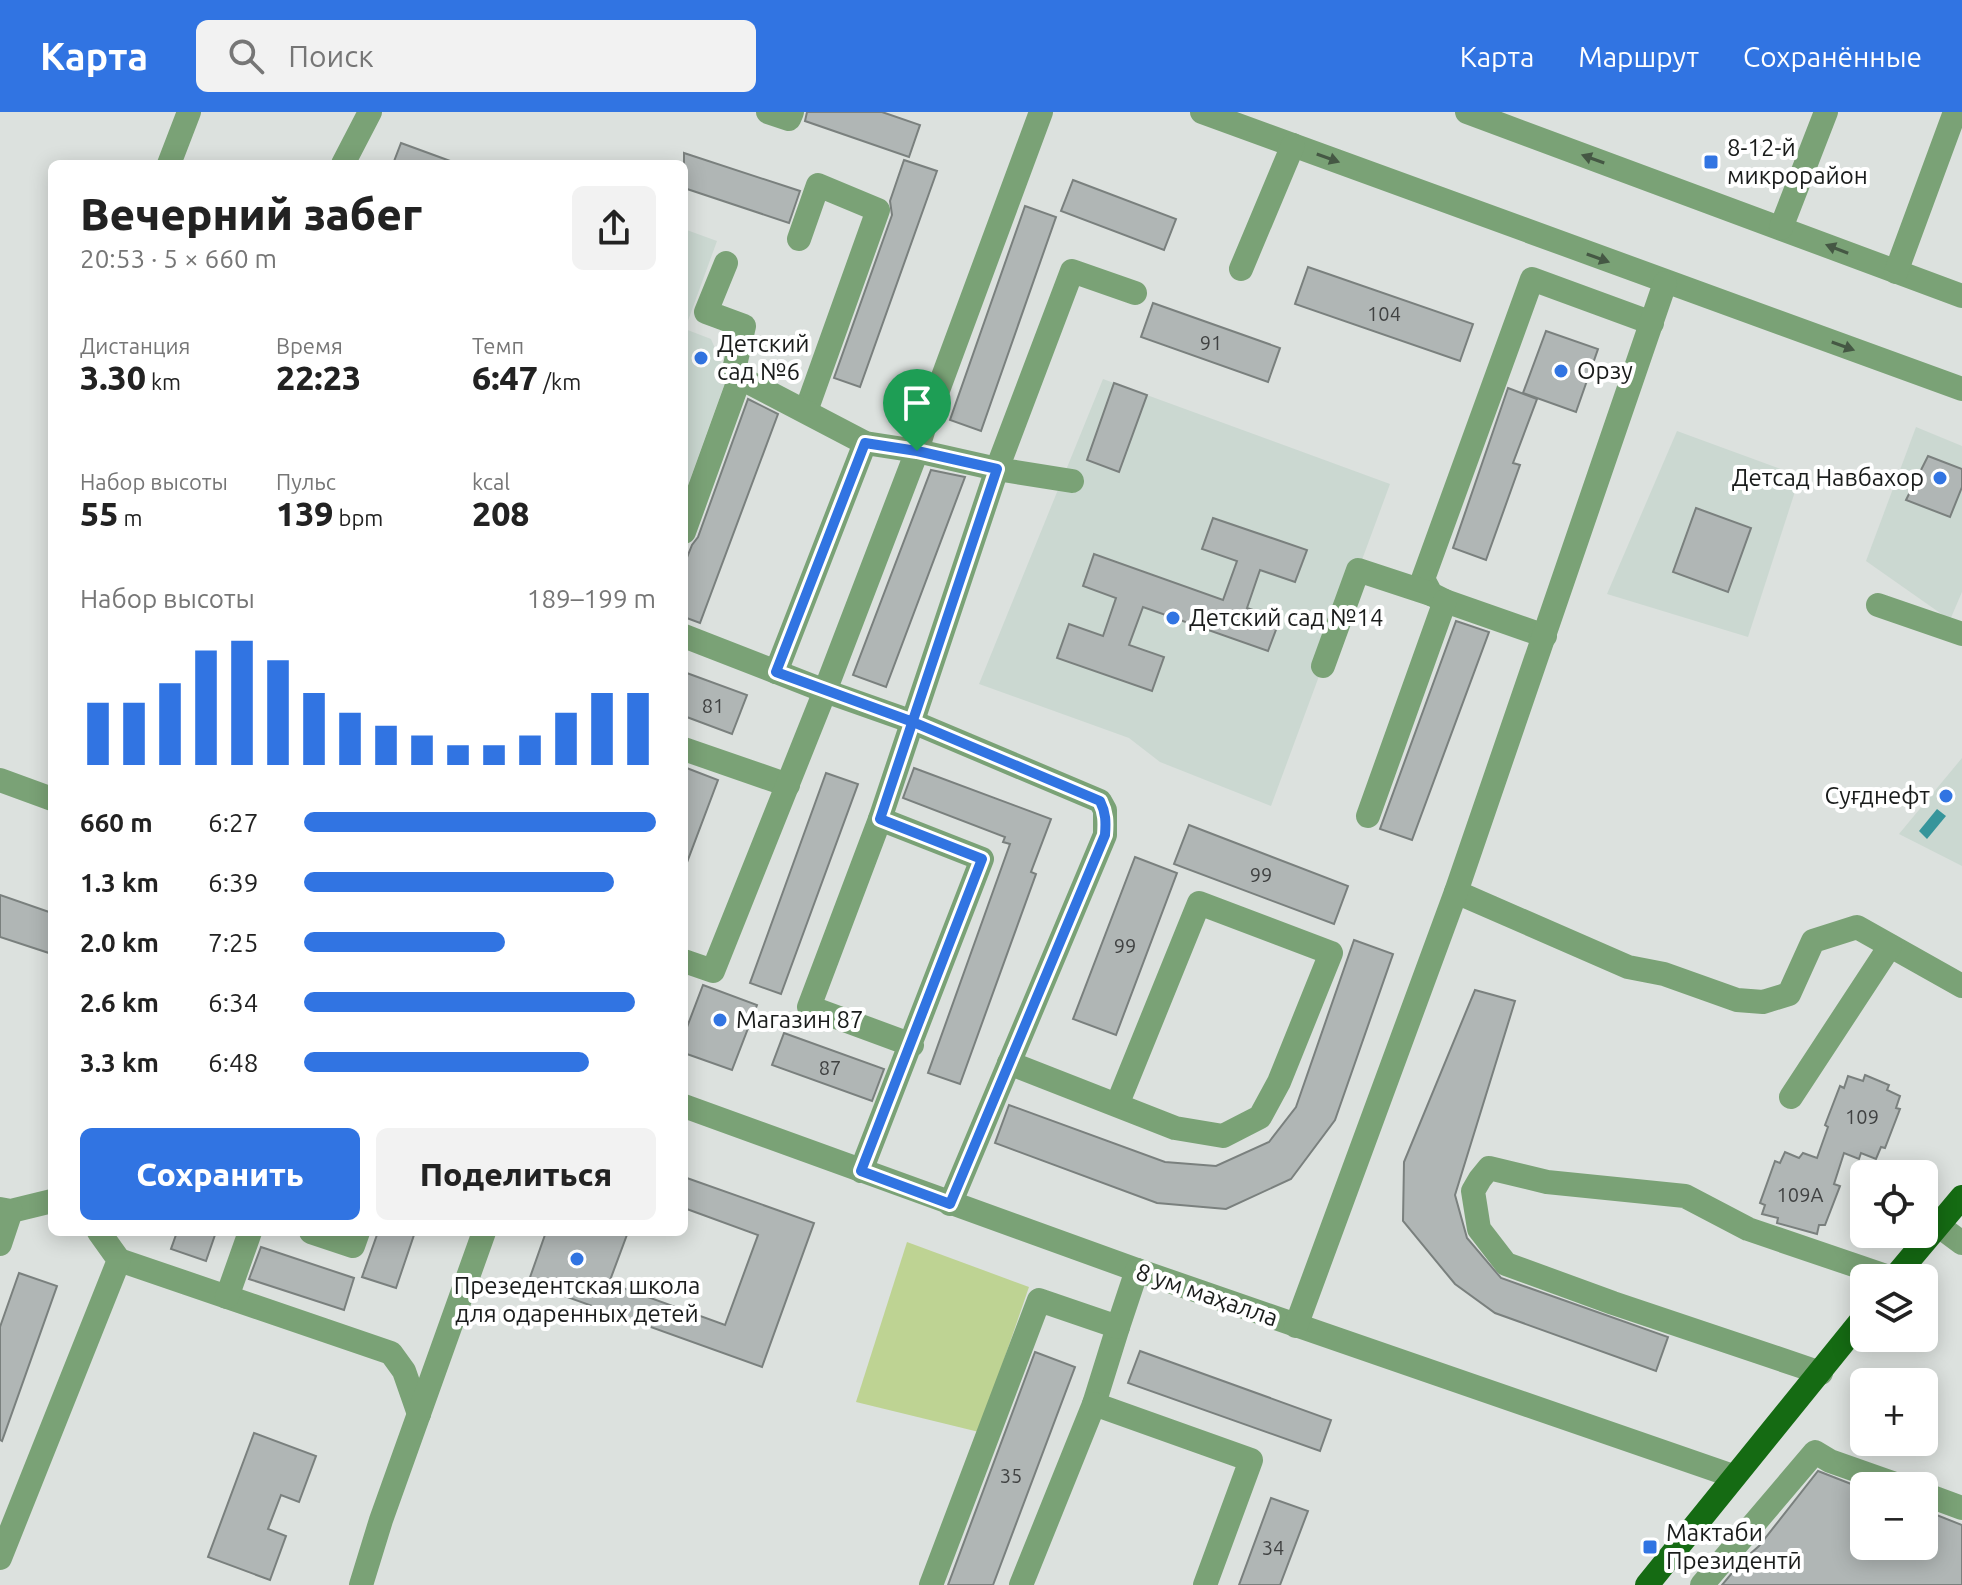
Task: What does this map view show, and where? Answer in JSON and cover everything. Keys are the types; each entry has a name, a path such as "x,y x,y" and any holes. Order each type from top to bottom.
{"main road":[{"path":"1905,1264 1962,1197"},
{"path":"1647,1585 1850,1335"}],"street":[{"path":"171,160 189,112"},
{"path":"345,160 370,112"},
{"path":"768,112 789,119 792,112"},
{"path":"688,962 713,971 917,451 1041,112"},
{"path":"1467,112 1962,296"},
{"path":"1781,228 1826,112"},
{"path":"1896,272 1955,112"},
{"path":"1215,114 1665,283 1962,389"},
{"path":"1241,269 1293,145"},
{"path":"799,239 818,185 878,210 806,411"},
{"path":"1438,598 1423,579 1532,279 1543,237"},
{"path":"726,263 706,312 744,326 733,374 865,443 1072,481"},
{"path":"912,1045 809,1007 880,819 997,469 1072,271 1135,293"},
{"path":"1532,279 1652,323"},
{"path":"1296,1326 1456,892 1665,283"},
{"path":"688,521 740,377"},
{"path":"776,672 865,443"},
{"path":"1323,666 1358,570 1545,636"},
{"path":"1368,816 1438,598"},
{"path":"1878,605 1962,634"},
{"path":"688,638 913,722 1100,801 1105,810 1105,835 950,1204"},
{"path":"688,750 788,785"},
{"path":"0,780 48,798"},
{"path":"861,1171 982,859 880,819"},
{"path":"1456,892 1628,967 1664,974 1737,1000 1763,1002 1789,994 1813,941 1857,927 1962,986"},
{"path":"1009,1063 1175,1128 1223,1136 1260,1117 1279,1082 1331,953 1199,903 1117,1105"},
{"path":"1791,1097 1890,946"},
{"name":"8 ум маҳалла","path":"688,1107 1137,1270 1733,1476"},
{"path":"1821,1373 1506,1264 1479,1229 1473,1191 1489,1168 1547,1182 1685,1196 1748,1229 1852,1264"},
{"path":"0,1244 5,1210 48,1202"},
{"path":"1939,1226 1962,1243"},
{"path":"102,1236 119,1260 391,1353 404,1371 419,1414"},
{"path":"227,1297 249,1236"},
{"path":"323,1236 353,1246 357,1236"},
{"path":"361,1585 483,1236"},
{"path":"0,1558 119,1260"},
{"path":"1021,1585 1094,1404 1137,1270"},
{"path":"931,1585 1039,1300 1118,1327"},
{"path":"1094,1404 1251,1460 1205,1585"},
{"path":"1702,1585 1815,1452 1861,1472"},
{"path":"1938,1499 1962,1508"}],"shaded area":[{"name":"Детский сад №6","path":"688,230 717,241 688,321"},
{"name":"Детский сад №6","path":"688,330 711,339 727,377 688,485"},
{"name":"Детский сад №14","path":"1103,379 1390,484 1271,806 1160,762 1129,738 979,684"},
{"path":"1916,427 1962,446 1962,592 1950,620 1866,561"},
{"path":"1677,431 1800,476 1748,637 1607,594"},
{"name":"Суғднефт","path":"1962,758 1962,866 1899,834"}],"green space":[{"path":"907,1242 1029,1287 979,1432 856,1402"}],"water":[{"path":"1937,809 1946,816 1927,839 1919,831"}],"building":[{"path":"807,112 882,112 920,125 909,157 805,121"},
{"path":"401,143 448,160 395,160"},
{"path":"684,153 800,191 789,223 688,189 688,160 684,160"},
{"path":"904,160 937,171 860,387 834,378 892,215 890,201"},
{"path":"1073,180 1176,219 1164,250 1061,211"},
{"path":"1025,206 1056,217 981,431 950,420"},
{"path":"1308,267 1473,324 1460,361 1295,304"},
{"path":"1153,303 1280,348 1268,382 1141,337"},
{"name":"Орзу","path":"1546,331 1598,349 1576,412 1523,393"},
{"path":"1114,383 1147,395 1119,472 1087,460"},
{"path":"1508,388 1537,399 1513,463 1520,465 1486,560 1453,548"},
{"path":"748,399 778,414 700,623 688,618 688,555 698,537"},
{"name":"Детсад Навбахор","path":"1928,456 1962,469 1962,487 1950,517 1906,500"},
{"path":"931,470 965,477 886,687 853,675"},
{"path":"1696,508 1751,528 1728,592 1673,572"},
{"path":"1213,518 1307,550 1295,582 1260,570 1247,608 1280,619 1268,651 1143,607 1129,645 1164,657 1152,691 1057,658 1069,624 1103,636 1116,598 1083,586 1094,554 1223,600 1237,561 1202,549"},
{"path":"1456,621 1489,632 1412,840 1380,829"},
{"path":"688,673 747,695 732,734 688,718"},
{"path":"914,768 1051,819 1031,872 1036,874 960,1084 928,1073 1010,844 1003,842 1005,837 903,798"},
{"path":"688,769 718,780 688,860"},
{"path":"826,773 858,784 781,994 750,983"},
{"path":"1189,825 1348,886 1334,924 1174,864"},
{"path":"1135,857 1177,873 1116,1035 1073,1019"},
{"path":"0,895 48,912 48,953 0,937"},
{"path":"1354,940 1393,954 1335,1120 1291,1179 1226,1209 1157,1203 995,1143 1009,1105 1165,1162 1216,1166 1269,1142 1296,1107"},
{"name":"Магазин 87","path":"703,985 757,1005 732,1070 688,1054 688,1024"},
{"path":"1475,990 1515,1001 1455,1195 1467,1238 1501,1278 1668,1337 1656,1371 1495,1313 1455,1284 1403,1221 1404,1162"},
{"path":"784,1033 884,1069 872,1101 772,1065"},
{"path":"1865,1075 1889,1085 1887,1090 1900,1096 1896,1108 1900,1109 1885,1148 1881,1147 1876,1159 1861,1153 1859,1159 1844,1153 1834,1184 1840,1186 1825,1225 1819,1225 1817,1234 1777,1223 1778,1218 1762,1214 1765,1205 1760,1203 1775,1161 1780,1163 1785,1152 1799,1158 1803,1153 1817,1158 1828,1127 1825,1125 1840,1086 1844,1088 1848,1076 1863,1081"},
{"name":"Презедентская школа для одаренных детей","path":"688,1178 814,1223 762,1367 528,1283 545,1236 627,1236 609,1283 725,1325 758,1235 688,1209"},
{"path":"176,1236 215,1236 206,1261 171,1249"},
{"path":"377,1236 414,1236 396,1288 362,1277"},
{"path":"261,1247 354,1278 344,1310 249,1279"},
{"path":"19,1273 57,1286 2,1441 0,1327"},
{"path":"1140,1351 1331,1420 1320,1451 1128,1383"},
{"path":"1035,1352 1075,1367 993,1585 948,1585"},
{"path":"254,1433 316,1456 299,1502 281,1495 268,1529 286,1536 270,1580 208,1557"},
{"path":"1818,1471 1850,1484 1850,1560 1938,1560 1938,1516 1962,1525 1962,1585 1722,1585 1759,1546"},
{"path":"1271,1498 1308,1511 1280,1585 1239,1585"}],"place":[{"name":"8-12-й микрорайон","path":"1711,162"},
{"name":"Детский сад №6","path":"701,358"},
{"name":"Орзу","path":"1561,371"},
{"name":"Детсад Навбахор","path":"1940,478"},
{"name":"Детский сад №14","path":"1173,618"},
{"name":"Суғднефт","path":"1946,796"},
{"name":"Магазин 87","path":"720,1020"},
{"name":"Презедентская школа для одаренных детей","path":"577,1259"},
{"name":"Мактаби Президентӣ","path":"1650,1547"}],"route":[{"path":"917,451 865,443 776,672 913,722 1100,801 1105,810 1106,823 1105,835 950,1204 861,1171 982,859 880,819 913,722 997,469 917,451"}]}
